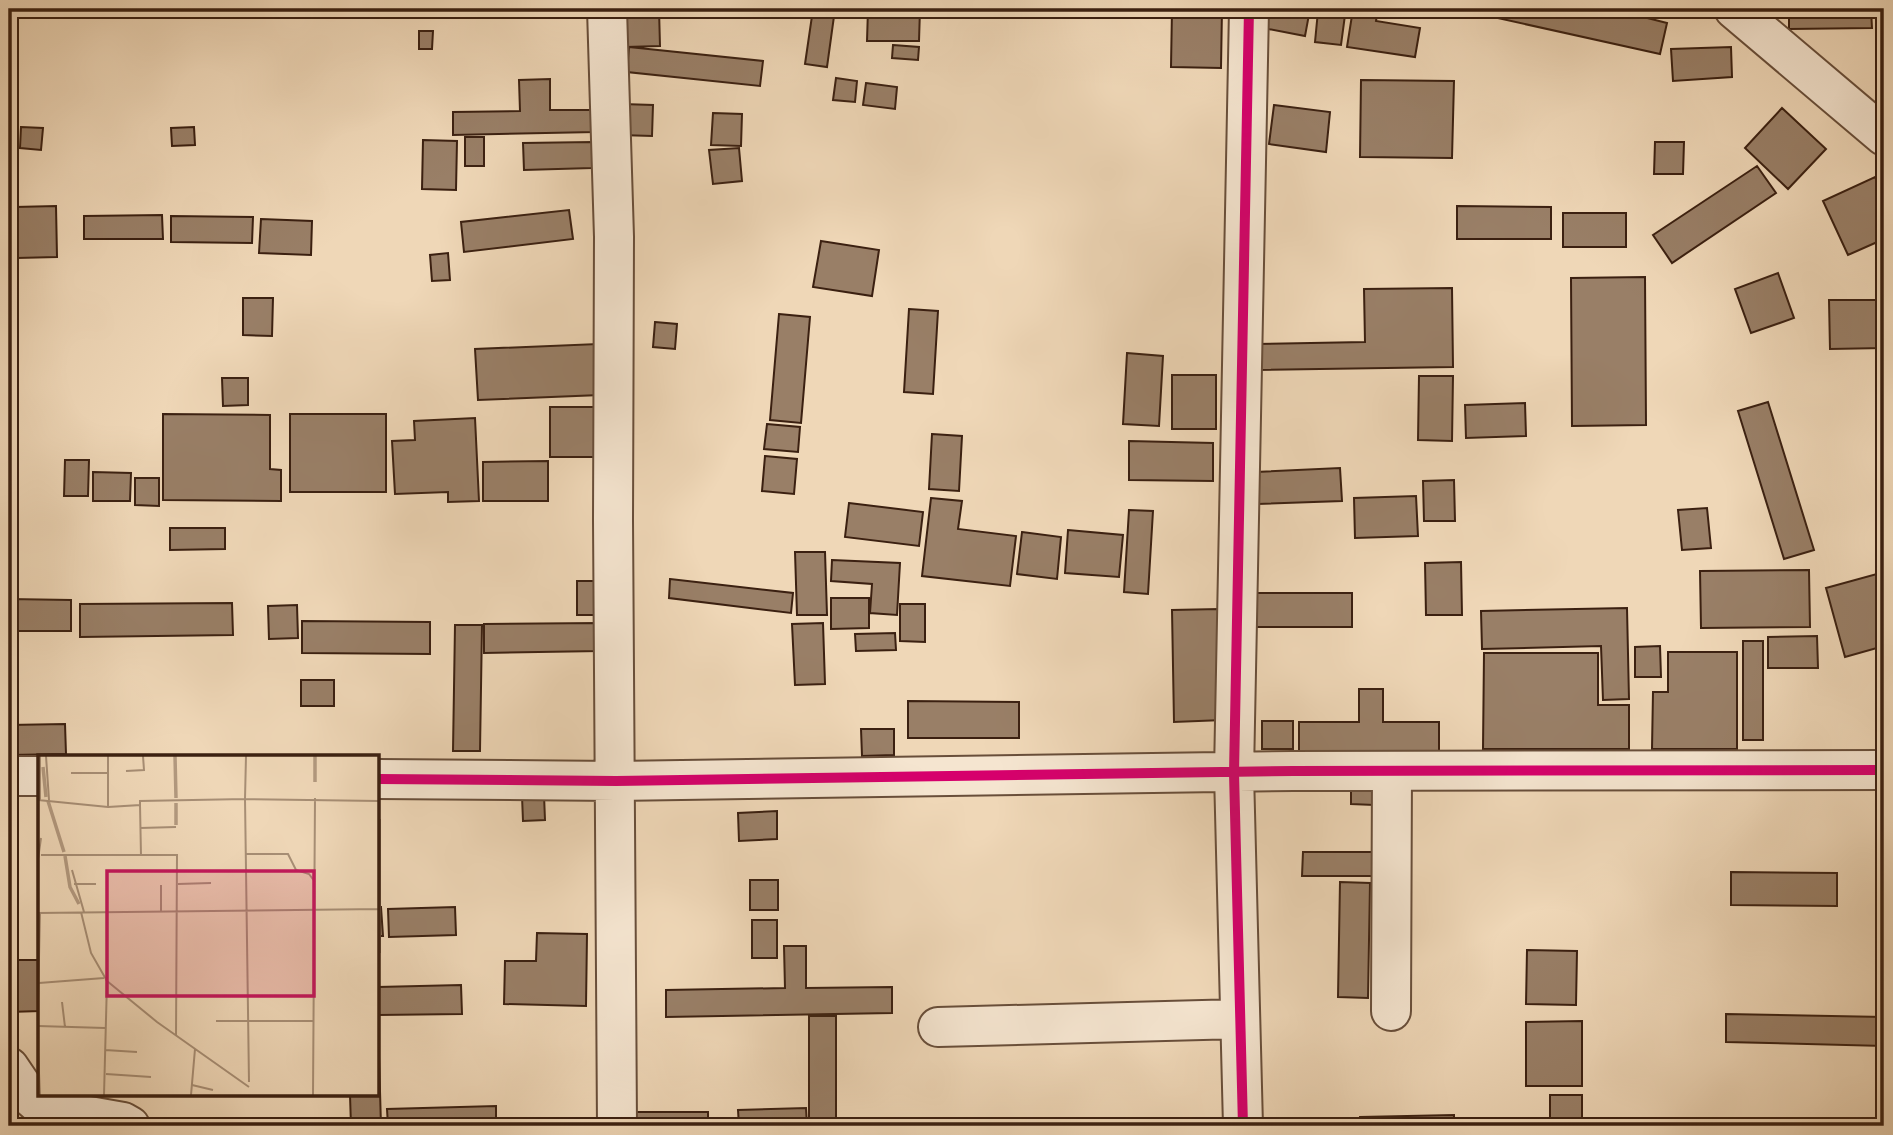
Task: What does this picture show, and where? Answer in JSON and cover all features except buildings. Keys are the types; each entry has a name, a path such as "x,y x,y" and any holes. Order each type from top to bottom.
{"street":[{"path":"607,9 614,237 617,1126"},
{"path":"1243,1126 1234,773 1249,9"},
{"path":"1734,9 1884,136"},
{"path":"380,779 615,781 1234,773 1884,770"},
{"path":"1391,1011 1392,772"},
{"path":"9,776 38,776"},
{"path":"938,1027 1240,1019"},
{"path":"9,1068 27,1096 43,1108 123,1122 130,1126"}],"cycle path":[{"path":"1243,1126 1234,773 1249,9"},
{"path":"380,779 616,781 1293,771 1884,770"}]}
